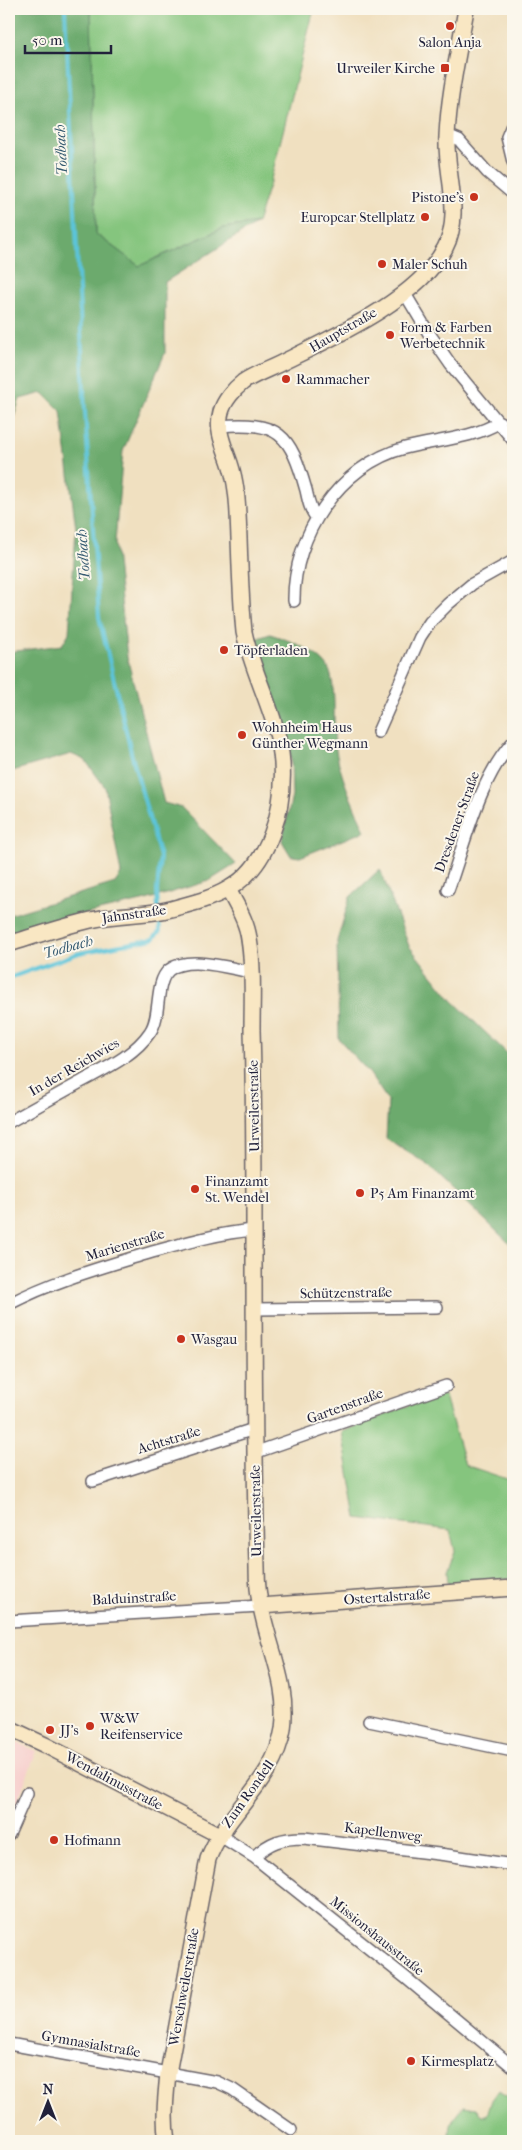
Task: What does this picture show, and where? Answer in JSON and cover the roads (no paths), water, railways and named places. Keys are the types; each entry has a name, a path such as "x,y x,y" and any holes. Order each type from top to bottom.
{"main road":[{"name":"Hauptstraße","path":"228,889 245,875 263,853 282,795 282,761 276,733 248,650 244,632 235,482 220,438 219,426 225,402 244,382 364,320 404,292 422,277 446,247 451,233 453,216 446,156 447,135 452,91 466,9"},
{"name":"Jahnstraße","path":"9,944 71,925 98,919 169,910 195,903 228,889"},
{"name":"Urweilerstraße","path":"228,889 246,925 250,940 255,1142 254,1453 257,1577 260,1606"},
{"name":"Ostertalstraße","path":"260,1606 513,1588"},
{"name":"Zum Rondell","path":"218,1835 262,1779 276,1754 282,1732 285,1698 260,1606"},
{"name":"Wendalinusstraße","path":"9,1728 46,1745 218,1835"},
{"name":"Werschweilerstraße","path":"167,2141 165,2106 168,2073 202,1884 208,1859 218,1835"}],"street":[{"path":"513,123 507,137 513,162"},
{"path":"447,135 459,140 487,172 511,188"},
{"path":"404,292 428,332 451,364 513,440"},
{"path":"294,601 296,569 317,518 338,489 356,473 377,458 403,448 483,431 500,422"},
{"path":"219,426 257,426 273,430 285,440 295,454 311,509 317,518"},
{"path":"378,732 420,637 430,622 472,584 513,561"},
{"name":"Dresdener Straße","path":"448,890 485,785 494,768 513,742"},
{"name":"In der Reichwies","path":"9,1122 117,1062 139,1044 151,1031 158,1012 164,977 169,970 184,963 206,964 251,972"},
{"name":"Marienstraße","path":"9,1304 36,1290 102,1267 236,1231 254,1230"},
{"name":"Schützenstraße","path":"254,1309 437,1306"},
{"name":"Gartenstraße","path":"254,1453 446,1386"},
{"name":"Achtstraße","path":"93,1481 254,1429"},
{"name":"Balduinstraße","path":"9,1621 260,1606"},
{"path":"370,1721 513,1751"},
{"path":"9,1834 27,1793"},
{"name":"Missionshausstraße","path":"218,1835 254,1857 406,1978 513,2067"},
{"name":"Kapellenweg","path":"254,1857 264,1847 274,1841 288,1838 304,1838 447,1854 513,1865"},
{"name":"Gymnasialstraße","path":"9,2044 217,2082 232,2089 291,2130"}],"waterway":[{"name":"Todbach","path":"65,9 85,412 99,617 132,756 160,857 157,891 158,908"},
{"name":"Todbach","path":"9,978 79,953 153,939 160,931 159,915"}],"place":[{"name":"Salon Anja","path":"450,26"},
{"name":"Urweiler Kirche","path":"445,68"},
{"name":"Pistone's","path":"474,197"},
{"name":"Europcar Stellplatz","path":"425,217"},
{"name":"Maler Schuh","path":"382,264"},
{"name":"Form & Farben Werbetechnik","path":"390,335"},
{"name":"Rammacher","path":"286,379"},
{"name":"Töpferladen","path":"224,650"},
{"name":"Wohnheim Haus Günther Wegmann","path":"242,735"},
{"name":"Finanzamt St. Wendel","path":"195,1189"},
{"name":"P5 Am Finanzamt","path":"360,1193"},
{"name":"Wasgau","path":"181,1339"},
{"name":"W&W Reifenservice","path":"90,1726"},
{"name":"JJ's","path":"50,1730"},
{"name":"Hofmann","path":"54,1840"},
{"name":"Kirmesplatz","path":"411,2061"}]}
